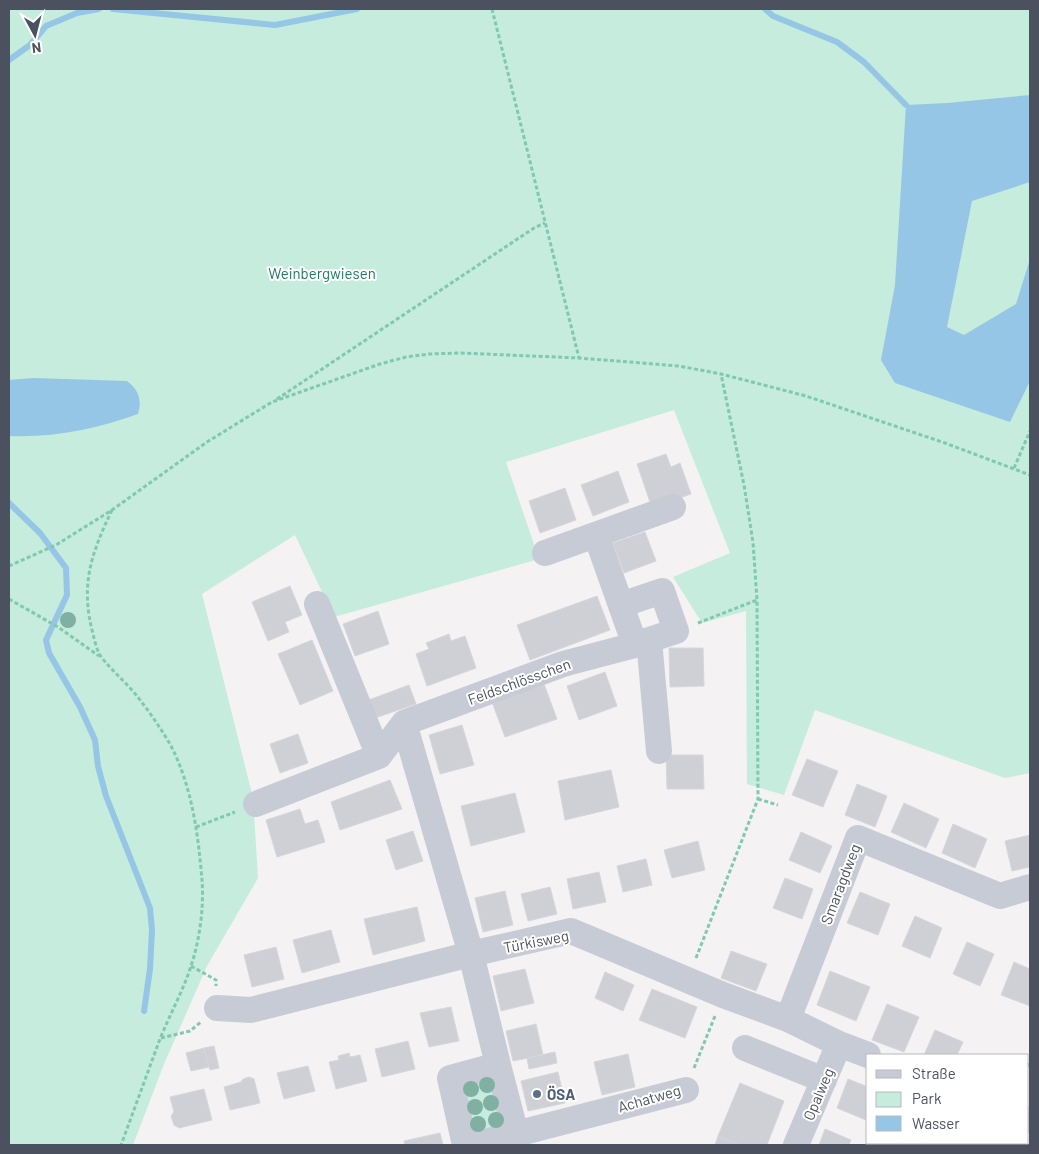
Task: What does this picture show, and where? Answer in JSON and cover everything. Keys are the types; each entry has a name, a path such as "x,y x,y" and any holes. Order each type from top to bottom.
{"street":[{"path":"545,553 673,507"},
{"path":"596,535 621,605 642,642 659,751"},
{"path":"621,605 662,591 676,631"},
{"path":"317,604 379,756"},
{"name":"Feldschlösschen","path":"404,723 563,664 676,631"},
{"path":"256,804 379,756 404,723"},
{"path":"404,723 471,954 516,1134"},
{"name":"Smaragdweg","path":"788,1019 858,838 1000,896 1030,887"},
{"name":"Türkisweg","path":"217,1008 251,1010 471,954 571,931 723,996 788,1019 839,1044 866,1054"},
{"name":"Opalweg","path":"796,1145 839,1044"},
{"path":"745,1048 824,1080"},
{"path":"465,1145 450,1078 498,1065"},
{"name":"Achatweg","path":"473,1145 686,1090"}],"path":[{"path":"492,9 579,358"},
{"path":"9,566 56,544 112,510 207,442 272,402 534,228 545,223"},
{"path":"272,402 406,356 460,353 579,358 680,366 721,374 806,396 1030,475"},
{"path":"688,980 758,799 757,600 750,520 721,374"},
{"path":"1014,468 1030,431"},
{"path":"100,657 90,624 86,602 87,579 100,535 112,510"},
{"path":"9,599 48,620 100,657 140,700 170,745 190,796 196,827 202,882 198,938 191,966 161,1038 121,1145"},
{"path":"676,631 757,600"},
{"path":"758,799 778,805"},
{"path":"196,827 256,804"},
{"path":"191,966 216,980"},
{"name":"Achatweg","path":"686,1090 723,996"}],"green space":[{"name":"Weinbergwiesen","path":"9,9 1030,9 1030,773 1005,778 815,710 784,795 747,784 746,611 702,623 673,577 730,553 674,410 506,462 539,559 334,617 295,535 202,594 253,798 258,878 207,966 164,1064 133,1145 9,1145"},
{"path":"494,1075 505,1121 499,1130 472,1137 460,1090 466,1082"}],"water":[{"path":"1030,95 1030,182 972,201 947,327 964,335 1016,304 1030,259 1030,381 1010,422 895,383 881,360 895,285 906,105"},
{"path":"33,378 127,381 137,392 140,404 138,414 91,428 58,434 9,436 9,380"}],"building":[{"path":"666,454 671,467 680,463 691,494 652,508 637,464"},
{"path":"618,471 629,502 593,516 581,485"},
{"path":"565,488 576,520 540,533 529,501"},
{"path":"645,532 656,561 624,573 613,543"},
{"path":"290,586 302,615 285,622 289,632 268,641 252,602"},
{"path":"597,596 610,630 530,660 517,625"},
{"path":"378,611 389,644 355,656 343,624"},
{"path":"449,634 451,641 465,636 476,668 427,686 416,654 429,649 426,643"},
{"path":"312,640 333,691 300,705 278,654"},
{"path":"669,648 703,648 704,686 670,687"},
{"path":"605,672 617,706 579,720 567,686"},
{"path":"544,684 557,719 505,737 492,702"},
{"path":"409,685 416,704 372,719 366,701"},
{"path":"462,725 474,765 440,774 429,735"},
{"path":"298,734 308,763 280,773 270,744"},
{"path":"666,755 703,755 704,789 667,789"},
{"path":"807,759 838,771 823,807 792,795"},
{"path":"611,770 619,807 565,820 558,781"},
{"path":"390,780 402,809 340,830 331,802"},
{"path":"857,784 887,796 875,827 845,815"},
{"path":"515,793 525,832 471,846 461,806"},
{"path":"904,803 939,819 926,848 891,832"},
{"path":"300,809 305,824 318,820 325,842 277,857 266,820"},
{"path":"953,824 987,839 975,868 942,853"},
{"path":"413,831 423,861 396,870 386,840"},
{"path":"801,832 832,846 820,873 789,860"},
{"path":"1030,835 1030,867 1012,871 1005,841"},
{"path":"698,841 705,870 672,878 664,850"},
{"path":"646,859 652,885 623,892 617,866"},
{"path":"599,872 606,902 573,909 567,879"},
{"path":"785,878 813,889 802,919 773,908"},
{"path":"550,887 557,914 528,921 521,894"},
{"path":"505,891 513,925 483,932 475,898"},
{"path":"860,892 890,904 878,935 847,923"},
{"path":"417,907 425,941 373,955 364,919"},
{"path":"915,916 942,928 930,958 902,946"},
{"path":"331,930 340,962 302,973 293,940"},
{"path":"967,942 994,954 980,986 953,974"},
{"path":"276,947 284,979 252,987 244,955"},
{"path":"731,951 767,964 756,991 721,978"},
{"path":"1014,962 1030,969 1030,1006 1001,995"},
{"path":"525,969 534,1003 501,1011 493,976"},
{"path":"830,971 870,987 856,1021 817,1005"},
{"path":"605,972 634,985 623,1011 595,998"},
{"path":"652,989 697,1007 685,1038 639,1020"},
{"path":"887,1004 919,1017 904,1052 872,1040"},
{"path":"451,1007 459,1041 429,1047 420,1013"},
{"path":"536,1024 543,1055 513,1061 506,1031"},
{"path":"935,1030 963,1042 957,1054 924,1054"},
{"path":"408,1041 415,1069 382,1077 375,1049"},
{"path":"214,1046 219,1068 210,1070 204,1048"},
{"path":"204,1048 209,1067 191,1071 186,1053"},
{"path":"555,1052 557,1063 529,1069 527,1058"},
{"path":"349,1053 350,1057 360,1055 367,1081 336,1089 329,1062 339,1060 338,1056"},
{"path":"628,1054 635,1087 602,1095 594,1062"},
{"path":"308,1066 315,1091 284,1099 277,1073"},
{"path":"558,1072 565,1103 528,1111 521,1081"},
{"path":"249,1077 254,1079 260,1103 230,1110 224,1087 241,1082"},
{"path":"848,1079 866,1086 866,1120 837,1108"},
{"path":"740,1083 784,1101 767,1145 740,1145 718,1136"},
{"path":"204,1089 212,1120 179,1128 174,1125 171,1116 174,1112 170,1097"},
{"path":"825,1129 851,1140 849,1145 819,1145"},
{"path":"440,1133 443,1145 405,1145 404,1141"},
{"path":"718,1136 740,1145 715,1145"}],"waterway":[{"path":"9,60 30,45 46,26 77,13 99,9"},
{"path":"113,9 275,25 357,9"},
{"path":"765,9 773,16 837,42 864,62 906,105"},
{"path":"9,503 40,533 66,568 67,595 46,640 49,653 80,707 95,740 98,766 106,796 150,908 152,930 150,969 144,1011"}],"place":[{"name":"ÖSA","path":"537,1094"}]}
